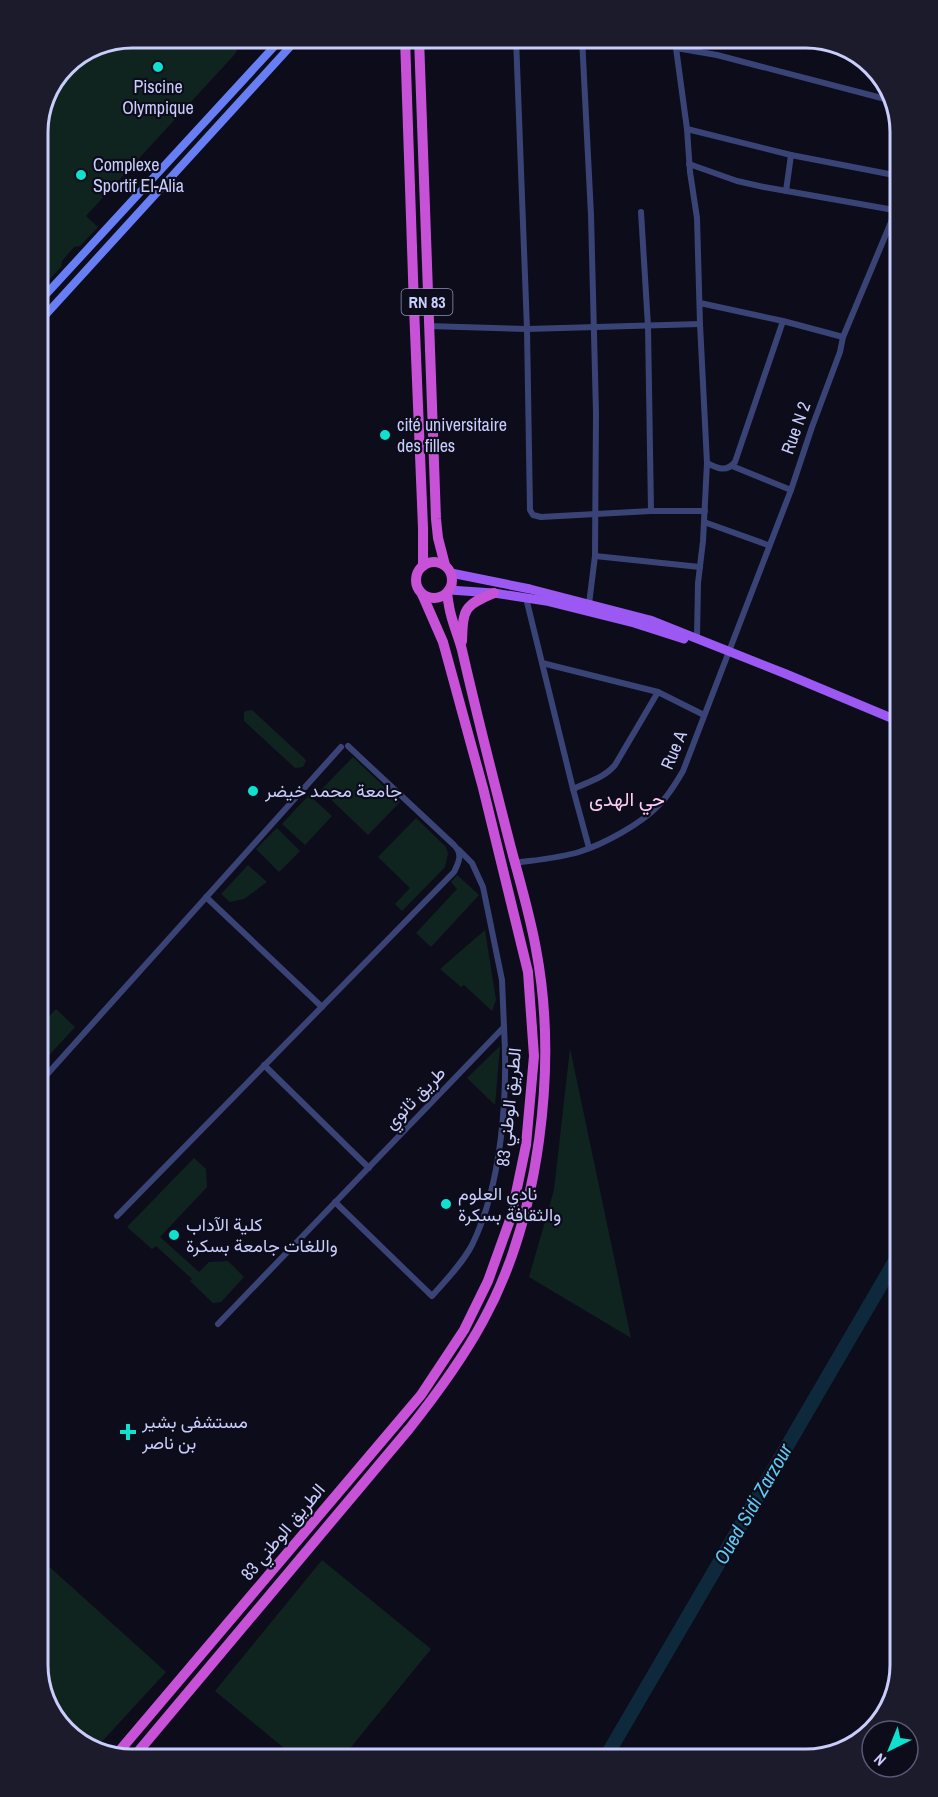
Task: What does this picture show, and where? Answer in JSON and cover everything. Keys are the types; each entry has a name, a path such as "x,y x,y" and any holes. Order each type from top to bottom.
{"highway":[{"name":"RN 83","path":"405,48 423,566"},
{"name":"RN 83","path":"419,48 436,528 448,569"},
{"path":"435,561 448,569 452,582 448,591 438,598 422,594 417,586 416,578 417,572 423,566 435,561"},
{"name":"الطريق الوطني 83","path":"142,1749 428,1406 461,1359 484,1319 512,1256 531,1185 539,1142 545,1071 543,995 536,949 451,615 448,591"},
{"path":"461,647 462,617 475,600 494,593"},
{"name":"الطريق الوطني 83","path":"122,1748 420,1395 464,1330 488,1281 511,1216 526,1144 534,1056 528,972 483,788 443,642 422,594"}],"main road":[{"path":"48,292 273,48"},
{"path":"48,312 289,48"},
{"path":"448,569 650,620 697,638 728,654 890,723"},
{"path":"448,591 494,593 526,598 634,623 728,654 890,718"}],"street":[{"path":"516,48 527,329 530,510 538,517 651,511 705,511"},
{"path":"582,48 595,328 596,515 595,556 589,604"},
{"path":"697,638 707,463 697,218 676,48 717,55 883,98"},
{"path":"687,129 791,155 890,174"},
{"path":"786,191 791,155"},
{"path":"689,164 737,180 890,209"},
{"path":"641,212 648,326 651,511"},
{"name":"Rue N 2","path":"728,654 791,490 840,352 843,337 890,225"},
{"path":"700,303 843,337"},
{"path":"732,466 737,458 783,321"},
{"path":"428,326 527,329 700,324"},
{"path":"707,463 722,469 732,466 791,490"},
{"path":"704,522 768,545"},
{"path":"595,556 700,567"},
{"path":"526,598 589,848"},
{"name":"Rue A","path":"515,863 579,852 633,825 658,806 674,787 683,771 728,654"},
{"path":"542,663 658,692 704,715"},
{"path":"573,789 609,772 658,692"},
{"path":"48,1073 344,747 472,863 483,887 502,980 504,1091 499,1148 487,1209 471,1246 458,1267 432,1296 335,1202"},
{"path":"117,1216 454,872 460,861 459,850"},
{"path":"206,897 322,1007"},
{"name":"طريق ثانوي","path":"218,1324 504,1028"},
{"path":"264,1065 369,1168"}],"green space":[{"name":"Complexe Sportif El-Alia","path":"238,48 235,54 86,216 98,227 80,246 74,247 62,261 61,267 48,281 48,127 54,100 62,85 85,62 100,54 116,50"},
{"path":"252,710 304,758 306,761 303,767 295,768 244,721 244,713"},
{"path":"353,757 400,802 368,835 321,790"},
{"path":"309,795 332,816 305,845 282,824"},
{"path":"416,818 446,847 448,854 445,867 402,911 395,904 410,888 378,857"},
{"path":"277,828 300,851 279,872 256,849"},
{"path":"248,865 267,882 244,899 230,902 221,894"},
{"path":"457,875 479,895 431,947 416,933 457,889 451,882"},
{"path":"485,930 496,1000 492,1011 464,985 461,987 440,969"},
{"path":"56,1009 75,1027 48,1056 48,1018"},
{"path":"500,1046 495,1105 467,1078"},
{"path":"570,1048 631,1338 529,1277 554,1190"},
{"path":"194,1158 206,1169 207,1187 160,1237 199,1272 209,1262 228,1261 244,1277 221,1302 213,1303 190,1281 192,1279 156,1246 152,1249 127,1227"},
{"path":"322,1560 431,1649 350,1749 285,1749 215,1691"},
{"path":"48,1566 166,1672 100,1743 81,1732 59,1707 50,1681"}],"waterway":[{"name":"Oued Sidi Zarzour","path":"610,1749 890,1269"}],"place":[{"name":"Piscine Olympique","path":"158,67"},
{"name":"Complexe Sportif El-Alia","path":"81,175"},
{"name":"cité universitaire des filles","path":"385,435"},
{"name":"جامعة محمد خيضر","path":"253,791"},
{"name":"نادي العلوم والثقافة بسكرة","path":"446,1204"},
{"name":"كلية الآداب واللغات جامعة بسكرة","path":"174,1235"},
{"name":"مستشفى بشير بن ناصر","path":"128,1432"}],"district":[{"name":"حي الهدى","path":"627,799"}]}
